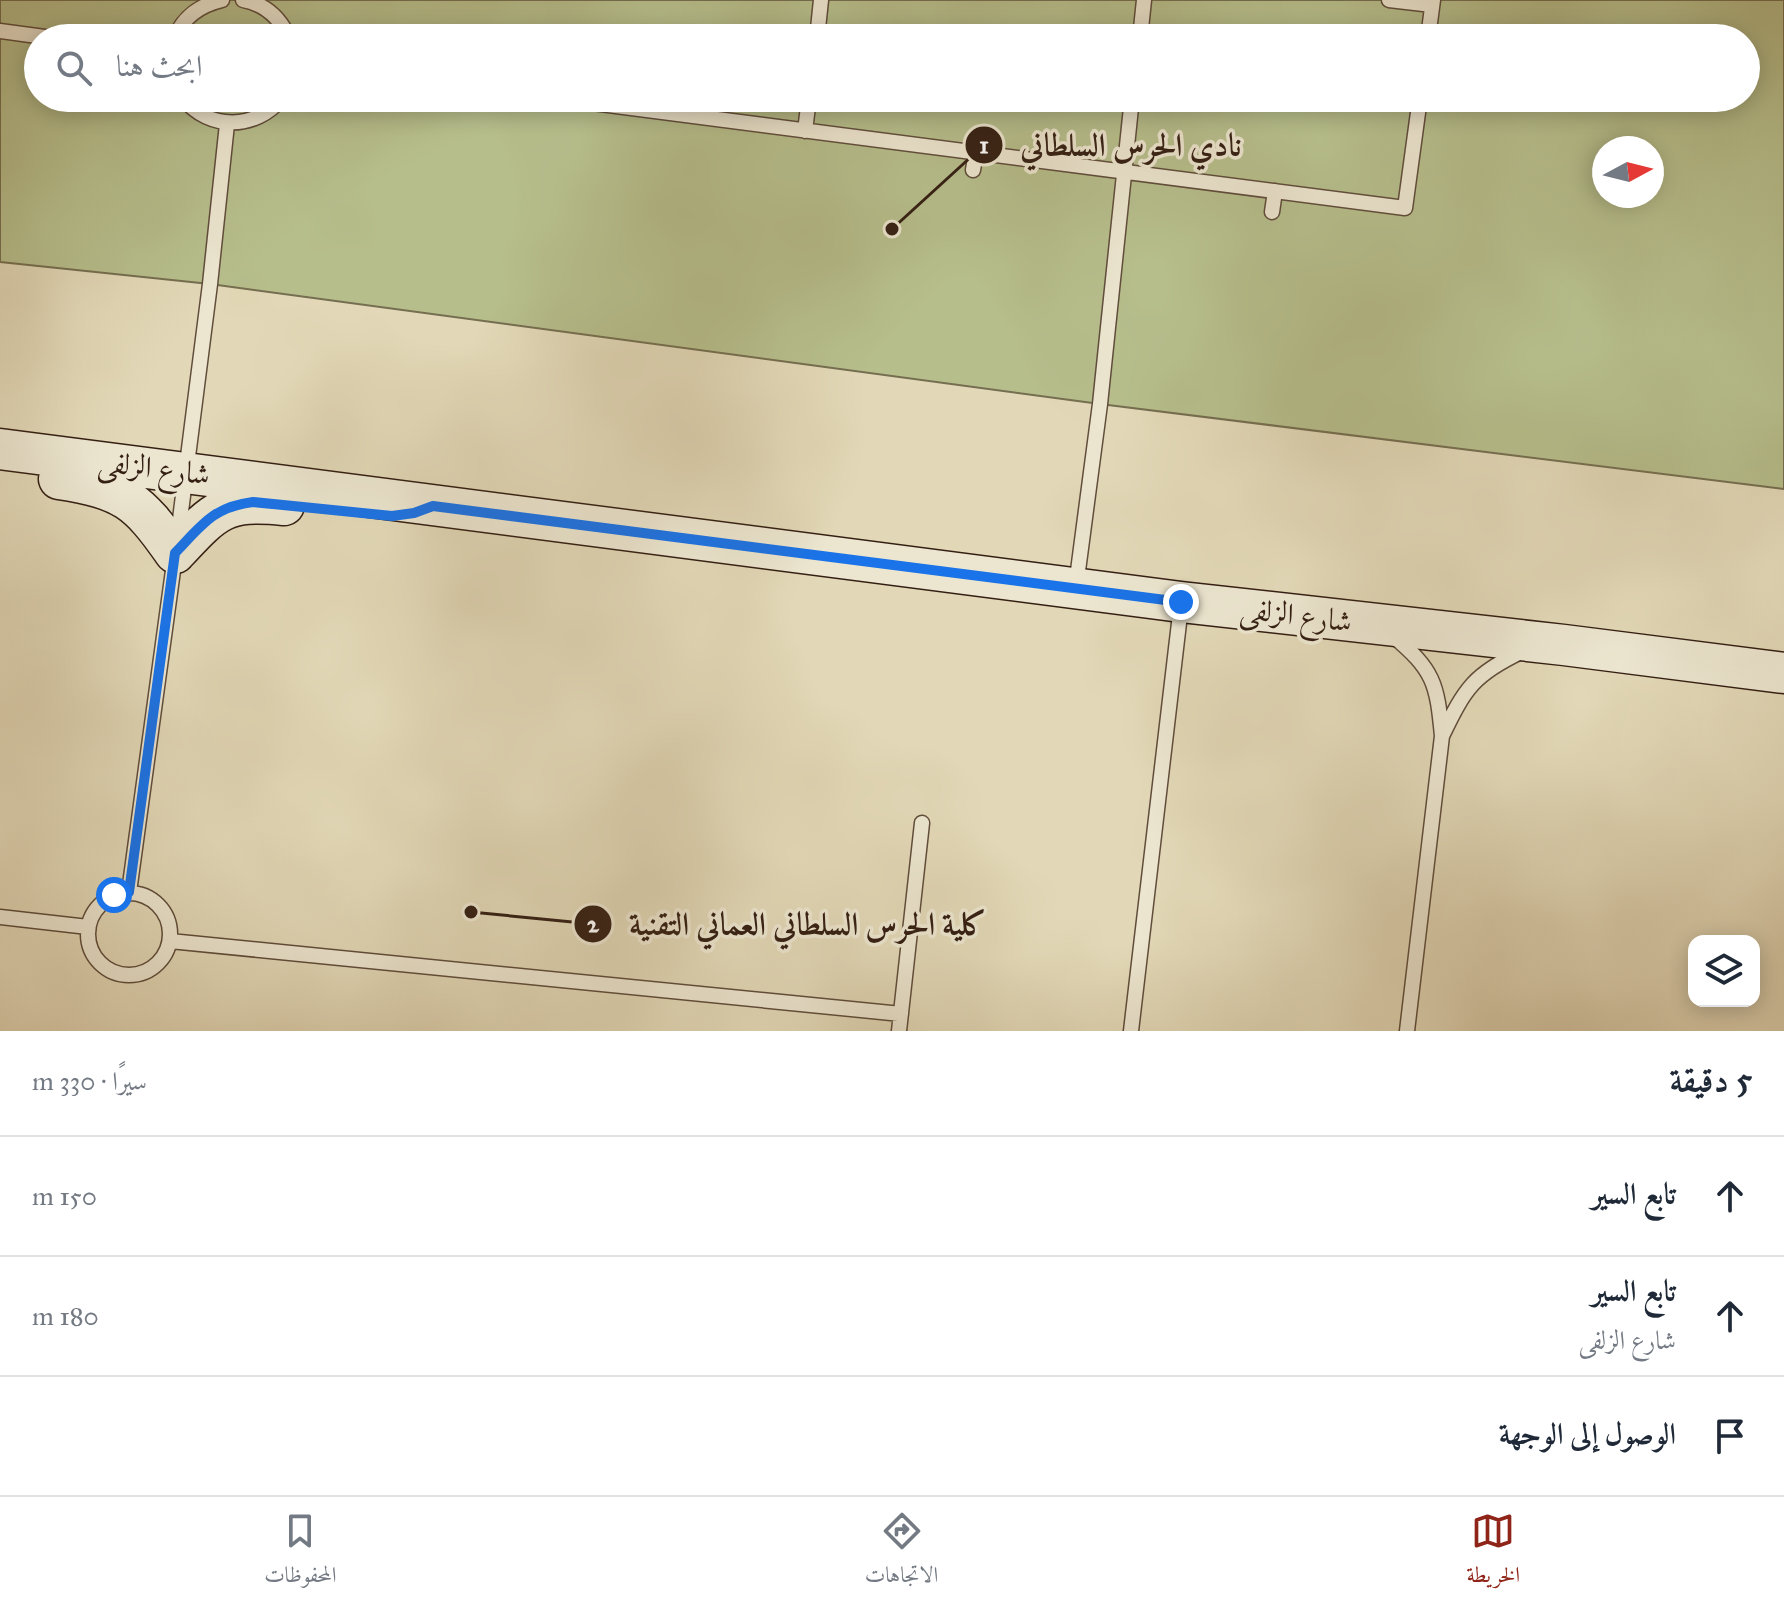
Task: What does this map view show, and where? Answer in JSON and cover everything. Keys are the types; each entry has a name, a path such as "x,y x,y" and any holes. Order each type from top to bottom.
{"street":[{"name":"شارع الزلفى","path":"0,449 1181,602 1542,642 1784,673"},
{"path":"0,470 99,486 124,496 151,518 175,553 212,515 231,505 253,502 392,516 433,506"}],"lane":[{"path":"184,24 189,16 207,4 222,0"},
{"path":"243,0 267,9 282,24"},
{"path":"818,24 821,0"},
{"path":"1141,24 1144,0"},
{"path":"1389,0 1433,2 1430,24"},
{"path":"0,31 24,34"},
{"path":"197,112 227,124 247,122 267,112"},
{"path":"660,112 1405,208 1418,112"},
{"path":"805,131 807,112"},
{"path":"1076,588 1100,404 1130,112"},
{"path":"129,892 186,471 227,124"},
{"path":"973,170 976,152"},
{"path":"1272,212 1275,191"},
{"path":"1131,1031 1181,602"},
{"path":"1379,624 1414,653 1429,671 1438,696 1442,736 1407,1031"},
{"path":"1442,736 1472,682 1494,664 1542,642"},
{"path":"899,1031 922,823"},
{"path":"129,892 156,902 170,926 166,954 159,964 136,976 122,975 99,964 88,940 93,913 102,902 129,892"},
{"path":"0,917 88,927"},
{"path":"170,941 901,1014"}],"green space":[{"path":"0,0 1784,0 1784,489 1100,404 210,284 0,262"}],"place":[{"name":"نادي الحرس السلطاني","path":"892,229"},
{"name":"كلية الحرس السلطاني العماني التقنية","path":"471,912"}],"route":[{"path":"114,895 129,892 175,553 212,515 231,505 253,502 392,516 433,506 1181,602"}]}
